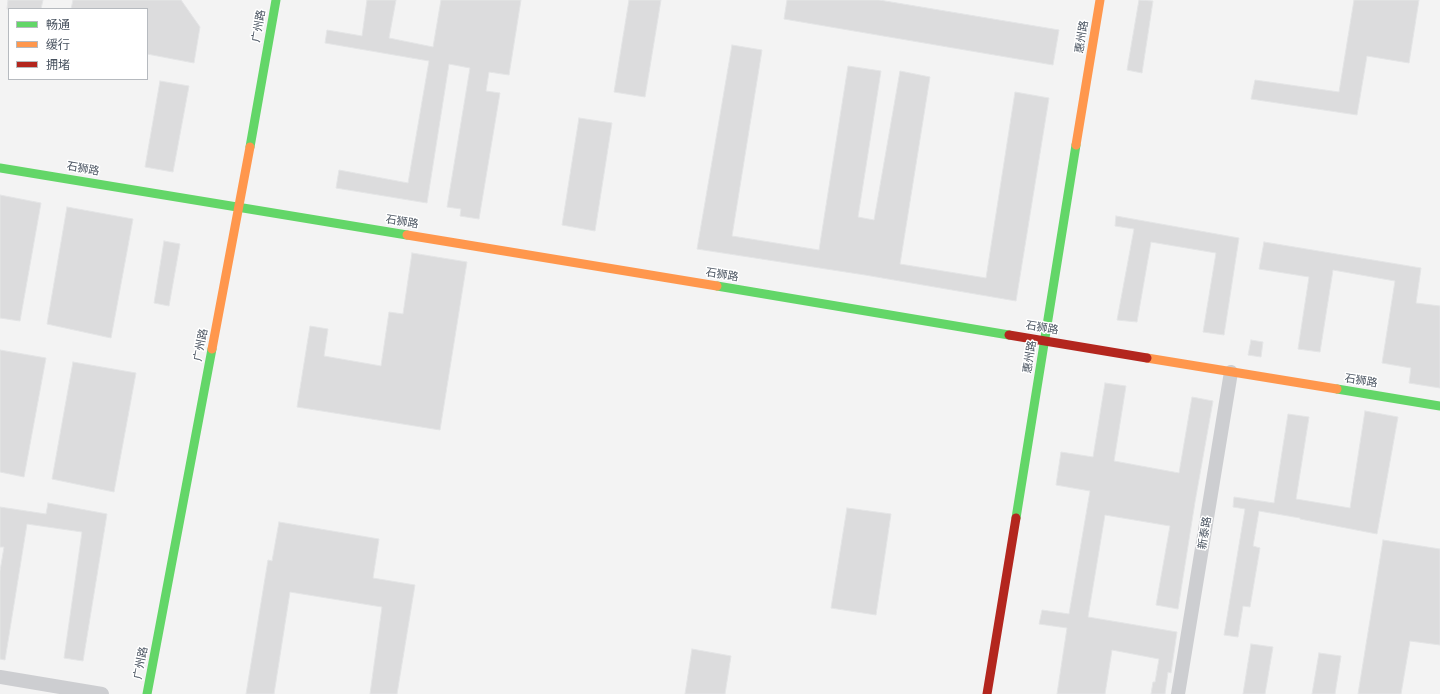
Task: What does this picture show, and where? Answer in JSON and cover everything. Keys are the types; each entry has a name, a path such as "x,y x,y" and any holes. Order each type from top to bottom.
{"street":[{"name":"广州路","path":"147,694 239,208 276,0"},
{"name":"惠州路","path":"986,694 1100,0"},
{"name":"石狮路","path":"0,168 1440,406"},
{"name":"新泰路","path":"1178,694 1231,372"},
{"path":"0,677 102,694"}],"building":[{"path":"8,0 43,0 41,8 7,9"},
{"path":"73,0 181,0 200,27 194,63 148,54 148,8 71,8"},
{"path":"367,0 396,0 389,38 433,47 441,0 521,0 509,75 489,72 486,91 500,93 479,219 460,216 461,209 447,207 470,68 449,64 427,203 336,188 339,170 408,183 429,61 325,43 327,30 362,36"},
{"path":"629,0 661,0 645,97 614,92"},
{"path":"787,0 879,0 1059,30 1053,65 784,19"},
{"path":"1139,0 1153,1 1142,73 1127,70"},
{"path":"1354,0 1419,0 1409,63 1367,56 1357,115 1251,99 1255,80 1339,92"},
{"path":"732,45 762,50 732,236 819,250 848,66 881,71 858,217 874,220 900,71 930,77 900,264 986,278 1015,92 1049,98 1016,301 865,275 697,249"},
{"path":"160,81 189,86 173,172 145,167"},
{"path":"579,118 612,123 595,231 562,225"},
{"path":"0,195 41,203 20,321 0,318"},
{"path":"67,207 133,219 111,338 47,324"},
{"path":"1116,216 1239,238 1224,335 1203,332 1216,253 1151,242 1137,322 1117,320 1134,229 1115,226"},
{"path":"164,241 180,244 169,306 154,303"},
{"path":"1264,242 1421,268 1416,303 1440,306 1440,388 1409,383 1411,368 1382,363 1395,281 1333,270 1320,352 1298,349 1309,277 1259,269"},
{"path":"412,253 467,262 440,430 297,407 310,326 328,329 324,356 381,366 389,312 403,314"},
{"path":"1251,340 1263,342 1261,357 1248,355"},
{"path":"0,350 46,358 24,477 0,472"},
{"path":"73,362 136,373 114,492 52,479"},
{"path":"1105,383 1126,386 1114,461 1179,473 1192,397 1213,401 1178,609 1156,605 1170,526 1105,515 1088,617 1177,632 1171,673 1168,672 1165,694 1151,694 1153,682 1155,682 1159,659 1112,650 1105,694 1057,694 1067,628 1039,624 1042,610 1069,614 1090,491 1056,485 1061,452 1093,457"},
{"path":"1365,411 1398,417 1377,534 1259,511 1253,546 1260,548 1250,607 1243,606 1238,637 1224,635 1245,509 1233,507 1234,497 1274,503 1288,414 1309,417 1296,499 1350,508"},
{"path":"48,503 107,514 83,661 64,658 82,532 27,524 5,660 0,659 0,571 4,547 0,547 0,507 46,514"},
{"path":"847,508 891,514 876,615 831,608"},
{"path":"279,522 379,539 373,578 415,585 397,694 370,694 382,607 290,592 274,694 246,694 268,560 272,561"},
{"path":"1383,540 1440,549 1440,645 1410,641 1401,694 1358,694"},
{"path":"1251,644 1273,647 1265,694 1243,694"},
{"path":"692,649 731,656 725,694 685,694"},
{"path":"1319,653 1341,656 1335,694 1312,694"}],"traffic: fast":[{"path":"250,147 276,0"},
{"path":"1016,518 1076,145"},
{"path":"0,168 407,235"},
{"path":"717,286 1009,335"},
{"path":"147,694 212,349"},
{"path":"1337,389 1440,406"}],"traffic: slow":[{"path":"1076,145 1100,0"},
{"path":"212,349 250,147"},
{"path":"407,235 717,286"},
{"path":"1147,358 1337,389"}],"traffic: jam":[{"path":"1009,335 1147,358"},
{"path":"987,694 1016,518"}]}
